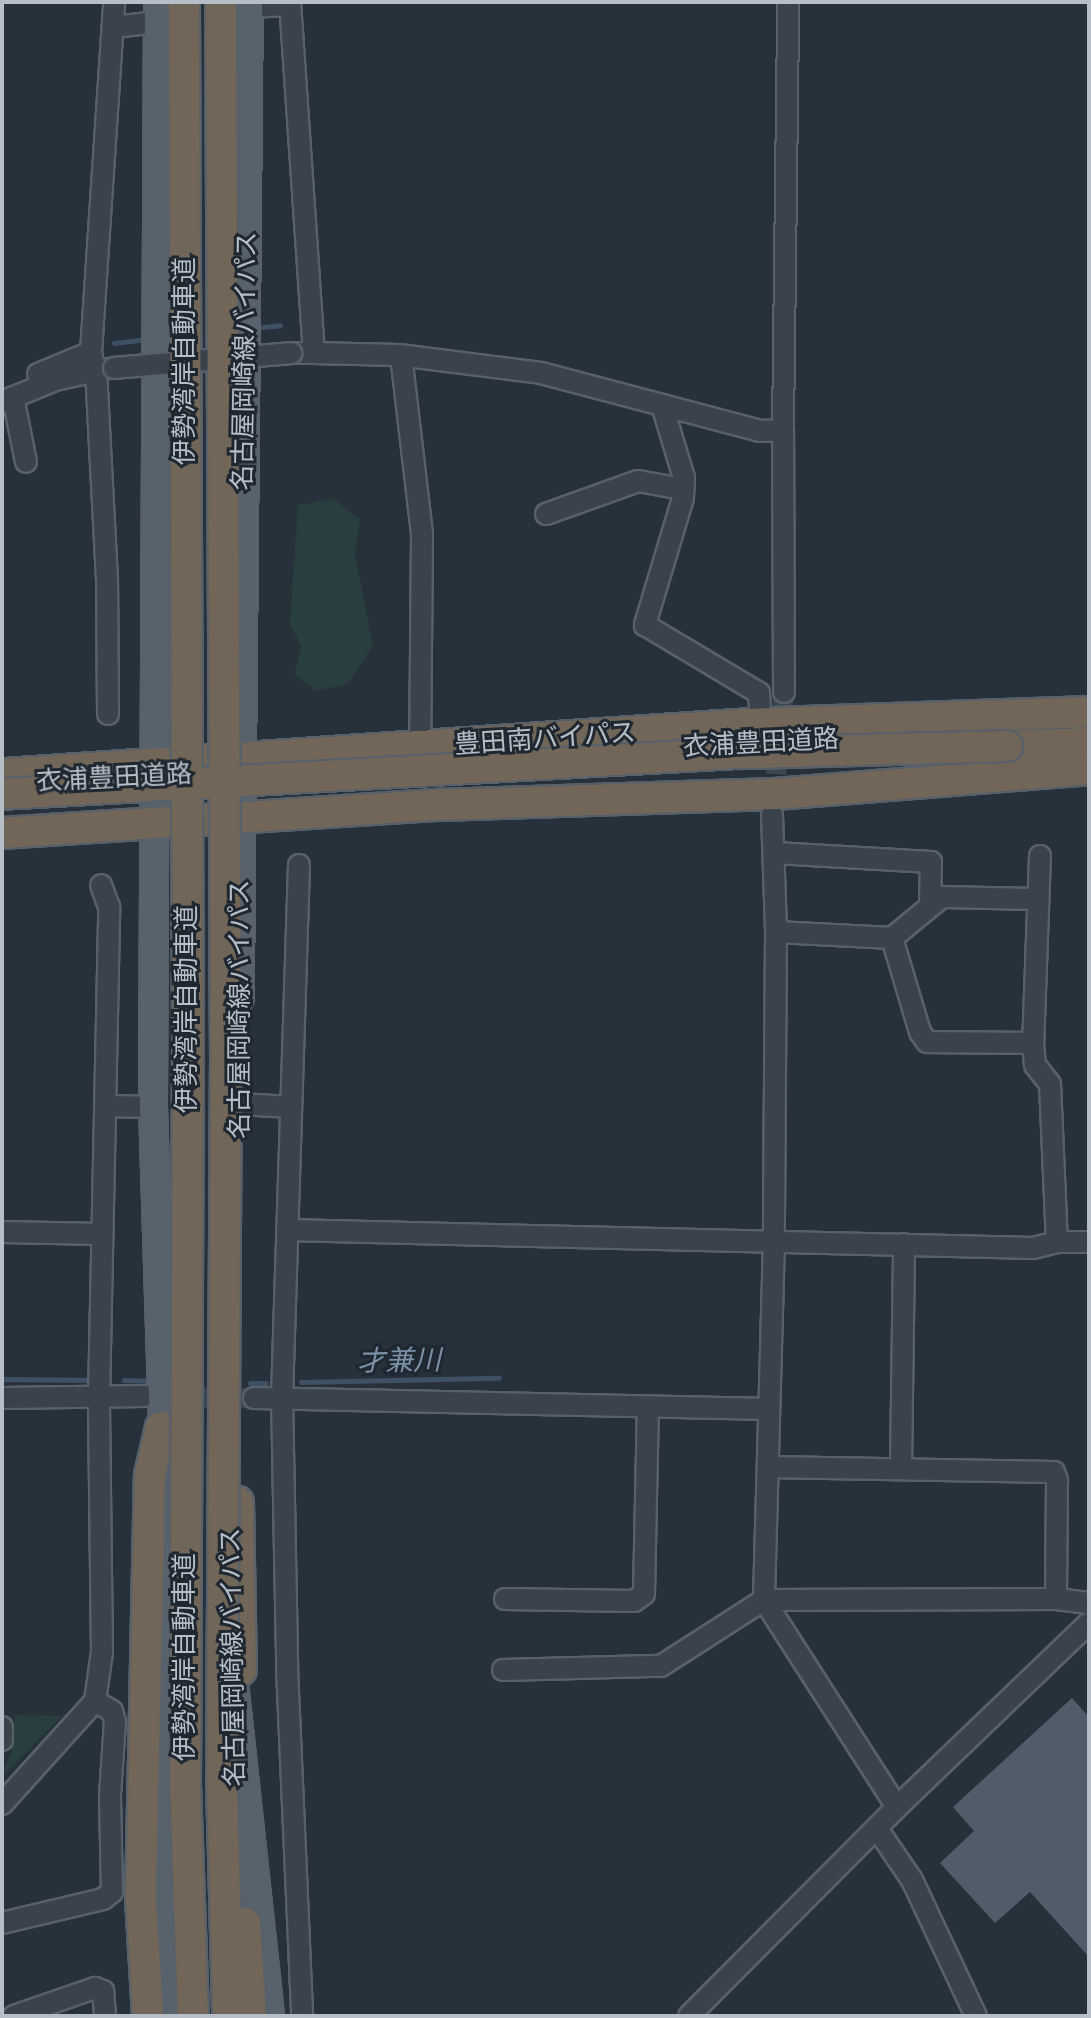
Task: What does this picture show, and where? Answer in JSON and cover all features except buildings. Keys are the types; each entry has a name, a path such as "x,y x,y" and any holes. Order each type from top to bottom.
{"highway":[{"name":"伊勢湾岸自動車道","path":"184,2 188,1013 185,1785 193,2016"},
{"name":"伊勢湾岸自動車道","path":"228,2016 222,1782 226,1055 240,4"},
{"name":"豊田南バイパス","path":"2,774 761,723 1089,712"},
{"name":"衣浦豊田道路","path":"2,794 1006,740 1089,730"},
{"name":"衣浦豊田道路","path":"2,785 741,743 1006,740 1089,743"},
{"path":"2,833 439,805 774,794 1008,778 1089,769"},
{"path":"246,1405 236,1662 251,2016"},
{"path":"148,2016 141,1899 155,1650 150,1475 161,1427"}],"main road":[{"name":"名古屋岡崎線バイパス","path":"240,4 240,1104 246,1405"},
{"path":"158,12 153,1107 161,1427"},
{"path":"155,1650 150,1821 161,2016"},
{"path":"155,1650 175,2016"},
{"name":"名古屋岡崎線バイパス","path":"236,1662 240,2016"},
{"path":"236,1662 270,2016"}],"street":[{"path":"108,714 107,580 99,364 114,2"},
{"path":"784,692 783,430 788,2"},
{"path":"240,4 290,4 312,353"},
{"path":"114,27 158,12"},
{"path":"26,462 6,397 99,364 291,353 401,355 541,373 760,431 783,430"},
{"path":"401,355 422,535 420,748"},
{"path":"662,405 684,478 645,625 759,693 761,723"},
{"path":"546,514 638,481 683,489"},
{"path":"772,815 776,932 774,1241 764,1600 897,1807"},
{"path":"775,853 931,862 930,906"},
{"path":"1040,856 1033,1043 1035,1065 1050,1084 1057,1242"},
{"path":"299,865 282,1396 287,1668 302,2016"},
{"path":"2,1804 95,1701 102,1652 99,1398 109,907 101,885"},
{"path":"776,932 892,938 942,897 1036,899"},
{"path":"892,938 920,1032 927,1042 1033,1043"},
{"path":"240,1104 291,1107"},
{"path":"106,1106 153,1107"},
{"path":"287,1230 1033,1248 1057,1242 1089,1242"},
{"path":"2,1232 102,1234"},
{"path":"901,1468 904,1244"},
{"path":"2,1398 145,1396"},
{"path":"246,1405 282,1396 511,1406 769,1409"},
{"path":"505,1599 634,1601 644,1594 648,1407"},
{"path":"768,1467 1054,1472 1057,1480 1056,1599"},
{"path":"503,1670 661,1666 764,1600 1056,1599 1089,1603"},
{"path":"689,2016 878,1830 897,1807 1089,1623"},
{"path":"2,1923 103,1899 112,1892 110,1795 115,1722 112,1711 95,1701"},
{"path":"2,1727 2,1740"},
{"path":"878,1830 912,1880 976,2016"},
{"path":"14,2016 95,1988 103,1991 105,2016"}],"green space":[{"path":"334,499 360,520 355,554 373,646 347,684 316,691 295,674 301,646 290,623 298,505"},
{"path":"15,1715 62,1716 2,1776 12,1751"}],"waterway":[{"path":"253,328 280,325"},
{"path":"114,343 147,339"},
{"name":"才兼川","path":"301,1382 499,1378"},
{"name":"才兼川","path":"2,1379 92,1380"},
{"name":"才兼川","path":"124,1380 151,1381"},
{"name":"才兼川","path":"250,1383 266,1383"}],"tunnel":[{"path":"773,804 784,692"},
{"path":"174,1397 254,1398"}]}
